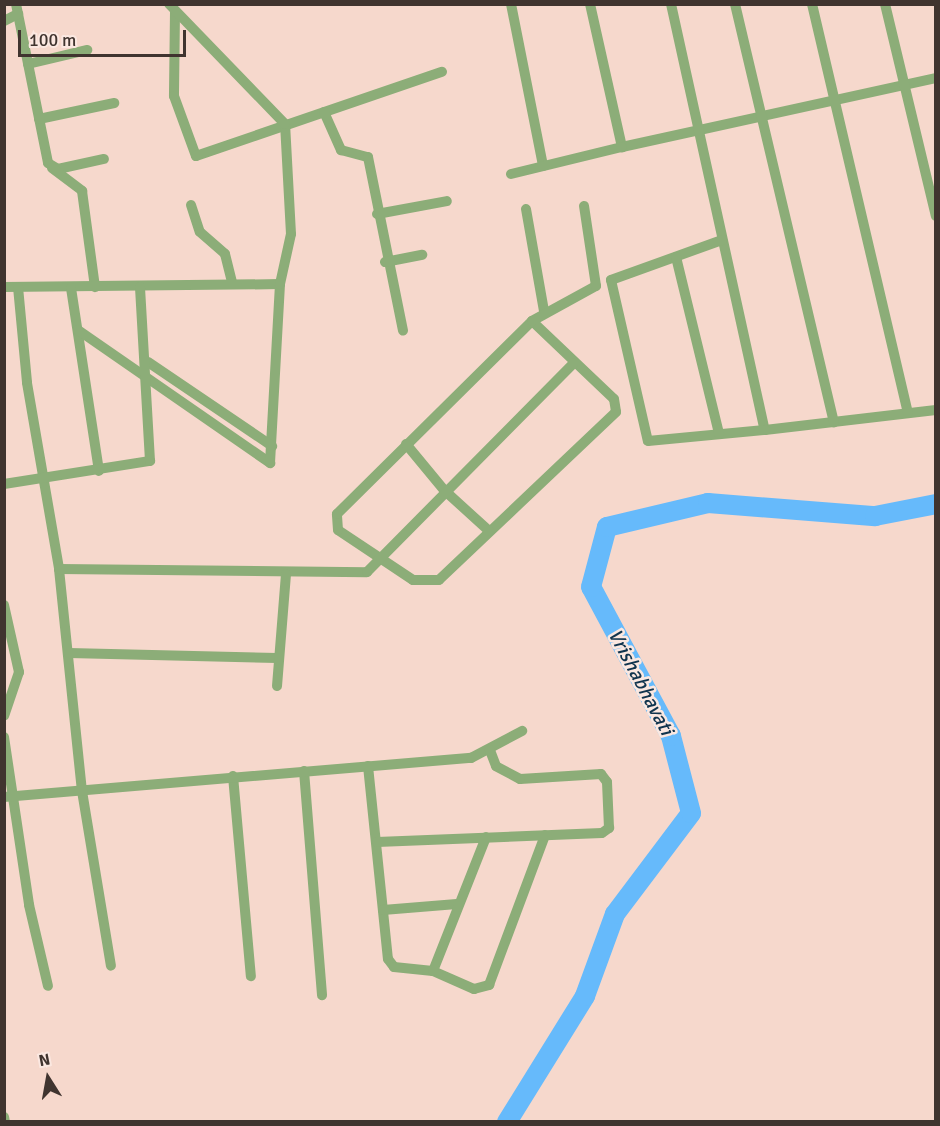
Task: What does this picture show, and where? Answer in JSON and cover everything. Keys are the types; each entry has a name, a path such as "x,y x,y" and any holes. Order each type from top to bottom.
{"street":[{"path":"511,4 543,166"},
{"path":"590,4 622,147"},
{"path":"671,4 697,131 765,430"},
{"path":"735,4 834,422"},
{"path":"812,4 908,413"},
{"path":"885,4 936,216"},
{"path":"78,330 149,382 270,463 280,284 293,198 285,124 172,8"},
{"path":"172,8 174,96 196,156 442,72"},
{"path":"4,21 17,9"},
{"path":"17,9 39,119 52,168 82,191 94,287"},
{"path":"28,64 87,50"},
{"path":"511,174 622,147 936,78"},
{"path":"39,119 114,103"},
{"path":"324,112 341,150 368,157 385,262 403,330"},
{"path":"52,168 104,159"},
{"path":"377,214 447,201"},
{"path":"191,205 200,232 225,254 232,282"},
{"path":"532,321 573,364 614,399 616,412 435,582 413,580 378,561 338,530 335,518 406,444 532,321 544,311 597,283 584,206"},
{"path":"526,209 544,311"},
{"path":"722,240 611,280 648,441 936,410"},
{"path":"385,262 422,255"},
{"path":"676,257 719,434"},
{"path":"4,287 140,287 232,282 280,284"},
{"path":"18,287 41,478 59,569 82,791 111,966"},
{"path":"4,484 99,471 150,461 148,362 140,287"},
{"path":"71,288 99,471"},
{"path":"148,362 272,446"},
{"path":"59,569 358,575 378,561 444,490 573,364"},
{"path":"406,444 444,490 489,531"},
{"path":"277,686 277,658 286,574"},
{"path":"4,605 20,672 4,716"},
{"path":"69,653 277,658"},
{"path":"9,796 471,758 490,750 522,731"},
{"path":"4,737 9,796 29,905 48,986"},
{"path":"377,842 606,831 611,824 605,777 597,772 519,779 496,766 490,750"},
{"path":"368,766 391,965 433,971 474,989 489,985 545,835"},
{"path":"304,771 322,995"},
{"path":"233,776 251,976"},
{"path":"433,971 457,904 486,837"},
{"path":"383,909 457,904"}],"waterway":[{"name":"Vrishabhavati","path":"507,1122 585,996 615,914 691,813 671,736 591,587 607,527 708,503 875,516 936,504"}]}
